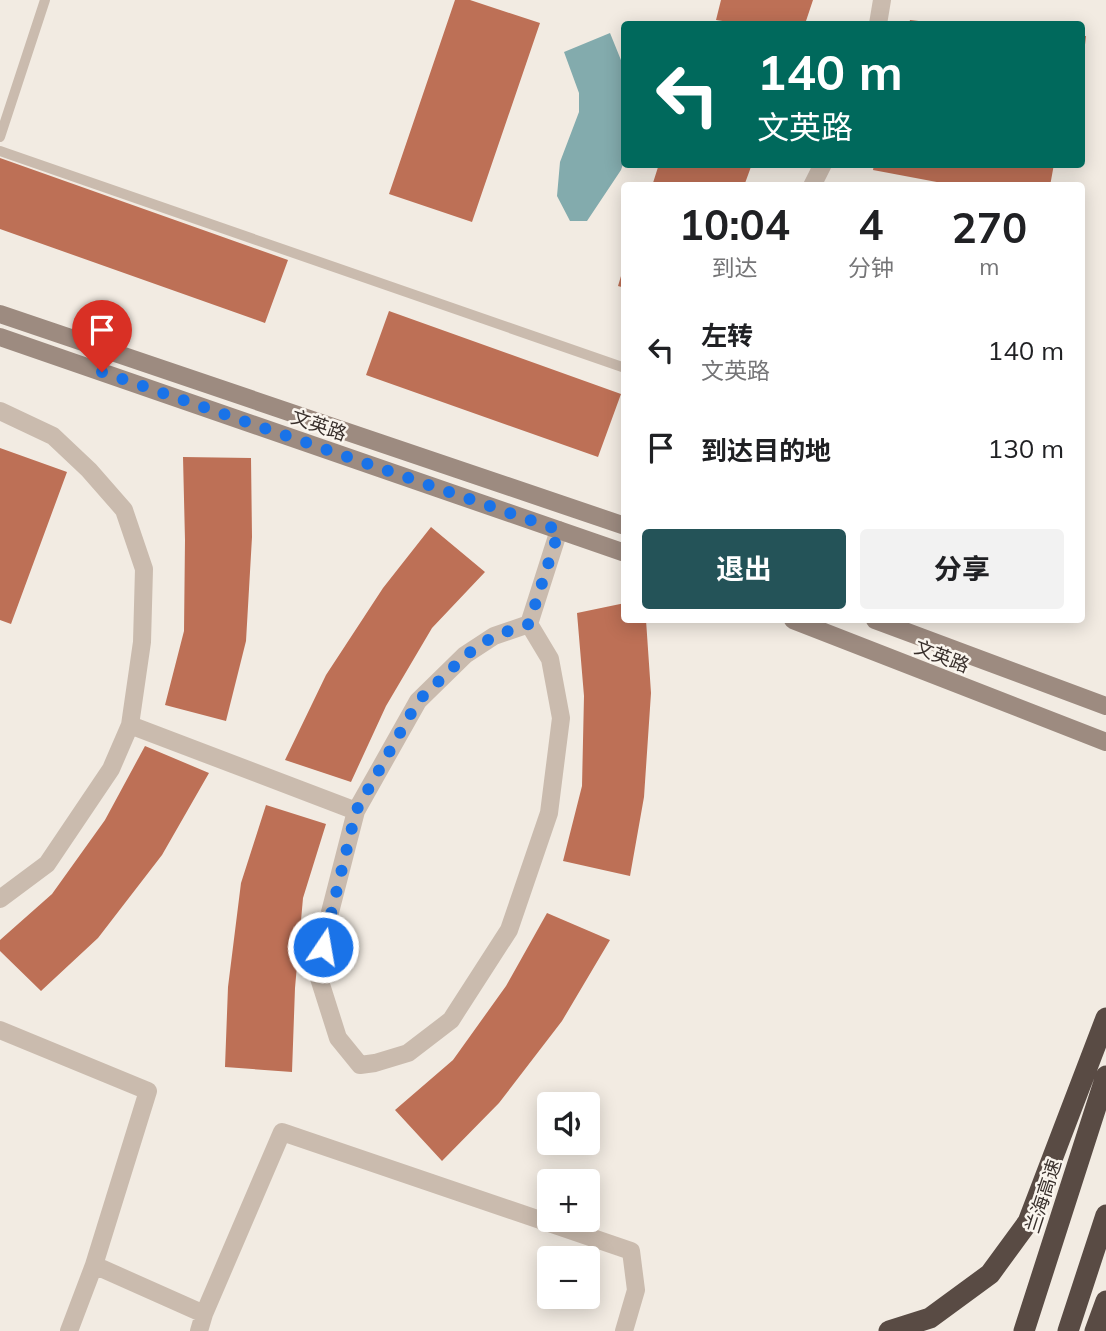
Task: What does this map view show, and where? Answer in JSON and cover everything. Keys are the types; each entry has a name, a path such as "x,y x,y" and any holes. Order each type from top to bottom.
{"highway":[{"path":"888,1331 930,1318 990,1274 1028,1222 1106,1018"},
{"name":"兰海高速","path":"1024,1331 1106,1076"},
{"path":"1068,1331 1106,1215"},
{"path":"1095,1331 1106,1301"}],"main road":[{"name":"文英路","path":"0,314 621,525"},
{"name":"文英路","path":"0,337 621,553"},
{"name":"文英路","path":"801,623 1106,742"},
{"name":"文英路","path":"884,623 1106,706"}],"street":[{"path":"878,21 882,0"},
{"path":"0,411 53,436 89,470 124,510 144,569 142,642 130,725 111,769 47,864 0,899"},
{"path":"529,624 494,636 466,655 418,701 356,811 328,920 318,975 338,1038 360,1065 408,1053 451,1020 509,930 549,813 561,718 550,659 529,624 559,530"},
{"path":"130,725 356,811"},
{"path":"0,1030 148,1091 93,1265 69,1331"},
{"path":"93,1265 201,1322 282,1132 631,1251 636,1290 624,1331"}],"lane":[{"path":"0,137 45,0"},
{"path":"0,151 621,367"}],"water":[{"path":"610,33 621,60 622,168 587,221 570,221 557,196 560,162 579,112 579,93 564,52"}],"building":[{"path":"455,0 470,0 540,23 472,222 389,194"},
{"path":"721,0 813,0 806,21 716,20"},
{"path":"0,158 288,260 265,323 0,229"},
{"path":"658,168 751,168 745,182 653,182"},
{"path":"1053,168 1051,182 937,182 873,170"},
{"path":"389,311 621,394 598,457 366,375"},
{"path":"0,448 67,472 11,624 0,620"},
{"path":"183,457 251,458 252,537 246,641 226,721 165,705 184,631"},
{"path":"431,527 485,572 432,628 386,706 351,782 285,760 326,675 383,588"},
{"path":"621,604 621,623 646,623 651,693 644,797 630,876 563,861 582,786 584,696 577,613"},
{"path":"145,746 209,773 162,855 98,938 41,991 0,951 0,940 52,894 105,820"},
{"path":"266,805 326,824 303,898 295,988 292,1072 225,1067 228,987 241,883"},
{"path":"547,913 610,940 562,1021 499,1103 442,1161 395,1110 453,1060 506,986"}],"route":[{"path":"102,372 559,530 529,624 494,636 466,655 418,701 356,811 323,947"}]}
